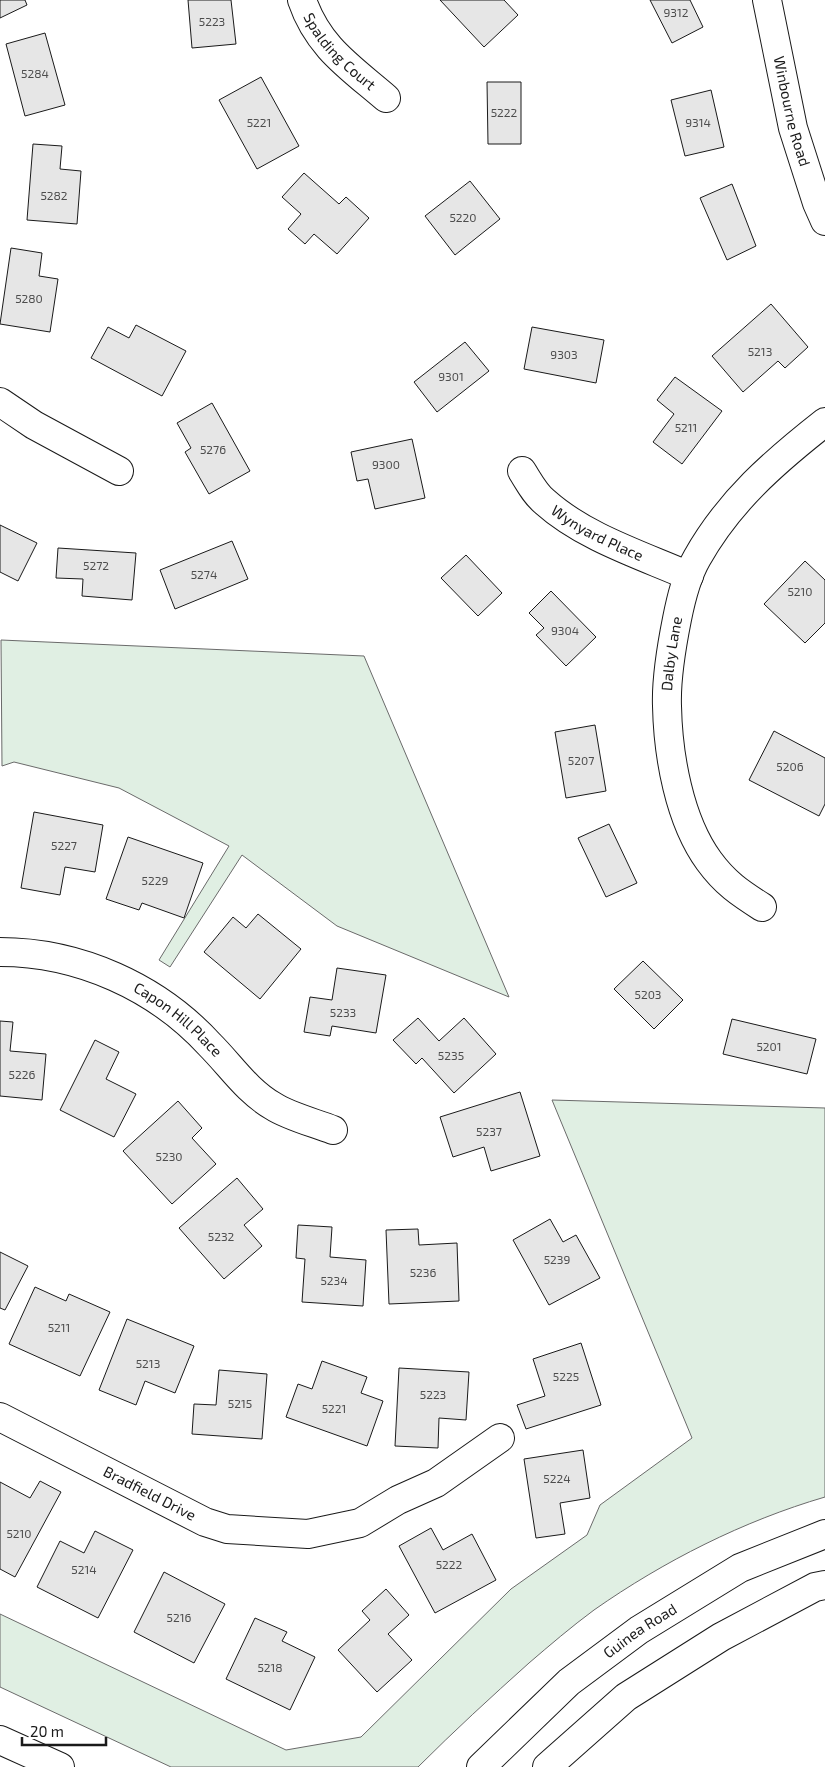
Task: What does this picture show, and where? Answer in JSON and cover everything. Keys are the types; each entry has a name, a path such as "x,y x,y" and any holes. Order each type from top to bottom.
{"street":[{"name":"Spalding Court","path":"302,0 315,30 332,52 386,98"},
{"name":"Winbourne Road","path":"767,0 793,128 817,203 825,220"},
{"path":"0,402 34,425 119,471"},
{"name":"Dalby Lane","path":"762,908 730,886 708,860 693,833 681,800 671,754 666,704 673,640 681,599 696,559 729,509 782,456 825,422"},
{"name":"Wynyard Place","path":"522,471 537,495 544,502 580,528 689,576"},
{"name":"Capon Hill Place","path":"0,952 56,958 103,971 143,990 185,1021 210,1044 242,1082 257,1095 274,1107 333,1130"},
{"name":"Bradfield Drive","path":"0,1417 205,1522 227,1529 308,1534 360,1523 398,1500 436,1483 500,1438"},
{"name":"Guinea Road","path":"480,1767 569,1682 639,1630 740,1568 825,1534"},
{"path":"547,1767 626,1697 721,1637 815,1587 825,1585"},
{"path":"0,1740 60,1767"}],"green space":[{"path":"1,640 364,656 509,997 337,926 242,855 170,967 159,960 229,846 119,788 14,762 2,766"},
{"path":"552,1100 825,1108 825,1497 734,1530 676,1559 621,1592 585,1616 529,1663 418,1767 171,1767 0,1687 0,1614 286,1750 361,1737 511,1589 587,1535 600,1505 692,1438"}],"building":[{"path":"0,0 25,0 27,5 0,18"},
{"path":"188,0 231,0 236,44 192,48"},
{"path":"440,0 504,0 518,15 484,47"},
{"path":"650,0 690,0 703,27 672,43"},
{"path":"45,33 65,105 25,116 6,44"},
{"path":"261,77 299,146 257,169 219,100"},
{"path":"487,82 521,82 521,144 488,144"},
{"path":"711,90 724,147 685,156 671,100"},
{"path":"33,144 62,146 60,169 81,171 77,224 27,220"},
{"path":"304,173 339,204 346,197 369,218 337,254 314,234 305,244 288,229 301,214 282,197"},
{"path":"470,181 500,219 455,255 425,216"},
{"path":"732,184 756,246 727,260 700,198"},
{"path":"11,248 42,253 39,276 58,279 50,332 0,324"},
{"path":"771,304 808,347 785,368 778,361 743,392 712,356"},
{"path":"136,325 186,351 162,396 91,358 108,327 129,338"},
{"path":"532,327 604,340 596,383 524,369"},
{"path":"465,342 489,371 437,412 414,382"},
{"path":"675,377 722,411 682,464 653,442 674,414 657,400"},
{"path":"212,403 250,471 209,494 185,452 191,448 177,423"},
{"path":"412,439 425,498 375,509 368,479 357,481 351,452"},
{"path":"0,525 37,543 18,581 0,572"},
{"path":"232,541 248,579 175,609 160,570"},
{"path":"58,548 136,553 132,600 82,596 83,579 56,578"},
{"path":"466,555 502,593 478,616 441,578"},
{"path":"805,561 825,580 825,623 805,643 764,604"},
{"path":"551,591 596,637 566,666 536,635 544,628 529,613"},
{"path":"595,725 606,791 566,798 555,732"},
{"path":"774,731 825,758 825,804 819,816 749,780"},
{"path":"34,812 103,825 95,872 65,867 60,895 21,888"},
{"path":"609,824 637,883 606,897 578,838"},
{"path":"128,837 203,863 184,918 142,903 139,910 106,899"},
{"path":"258,914 301,949 260,999 204,952 233,917 246,928"},
{"path":"643,961 683,1000 654,1029 614,989"},
{"path":"337,968 386,975 376,1033 332,1026 330,1036 304,1032 310,997 332,1000"},
{"path":"418,1018 439,1041 464,1018 496,1054 454,1093 422,1058 416,1064 393,1040"},
{"path":"732,1019 816,1039 807,1074 723,1054"},
{"path":"0,1021 13,1022 10,1051 46,1054 42,1100 0,1096"},
{"path":"95,1040 119,1052 106,1079 136,1094 114,1137 60,1110"},
{"path":"520,1092 540,1156 491,1171 484,1147 453,1157 440,1117"},
{"path":"178,1101 202,1128 192,1138 216,1164 172,1204 123,1151"},
{"path":"237,1178 263,1209 244,1225 262,1246 224,1279 179,1228"},
{"path":"550,1219 563,1242 576,1235 600,1278 549,1305 513,1240"},
{"path":"298,1225 332,1227 330,1257 366,1260 363,1306 302,1302 305,1259 296,1258"},
{"path":"418,1229 419,1245 457,1243 459,1301 389,1304 386,1230"},
{"path":"0,1252 28,1266 5,1310 0,1308"},
{"path":"35,1287 66,1301 69,1294 110,1312 80,1376 9,1344"},
{"path":"127,1319 194,1346 175,1393 145,1381 136,1405 99,1390"},
{"path":"581,1343 601,1405 526,1429 517,1405 545,1396 533,1359"},
{"path":"322,1361 367,1377 361,1393 383,1401 367,1446 286,1417 298,1384 312,1389"},
{"path":"399,1368 469,1372 466,1420 439,1418 438,1448 395,1446"},
{"path":"219,1370 267,1374 262,1439 192,1434 194,1404 216,1405"},
{"path":"583,1450 590,1498 560,1503 565,1534 536,1538 524,1459"},
{"path":"40,1481 61,1492 15,1577 0,1569 0,1482 30,1498"},
{"path":"431,1528 443,1550 472,1534 496,1580 435,1613 399,1546"},
{"path":"95,1531 133,1550 98,1618 37,1587 60,1541 84,1553"},
{"path":"164,1572 225,1604 194,1663 134,1632"},
{"path":"386,1589 409,1615 388,1634 412,1660 377,1692 338,1650 370,1620 362,1611"},
{"path":"255,1618 287,1632 282,1641 315,1657 290,1710 226,1679"}]}
